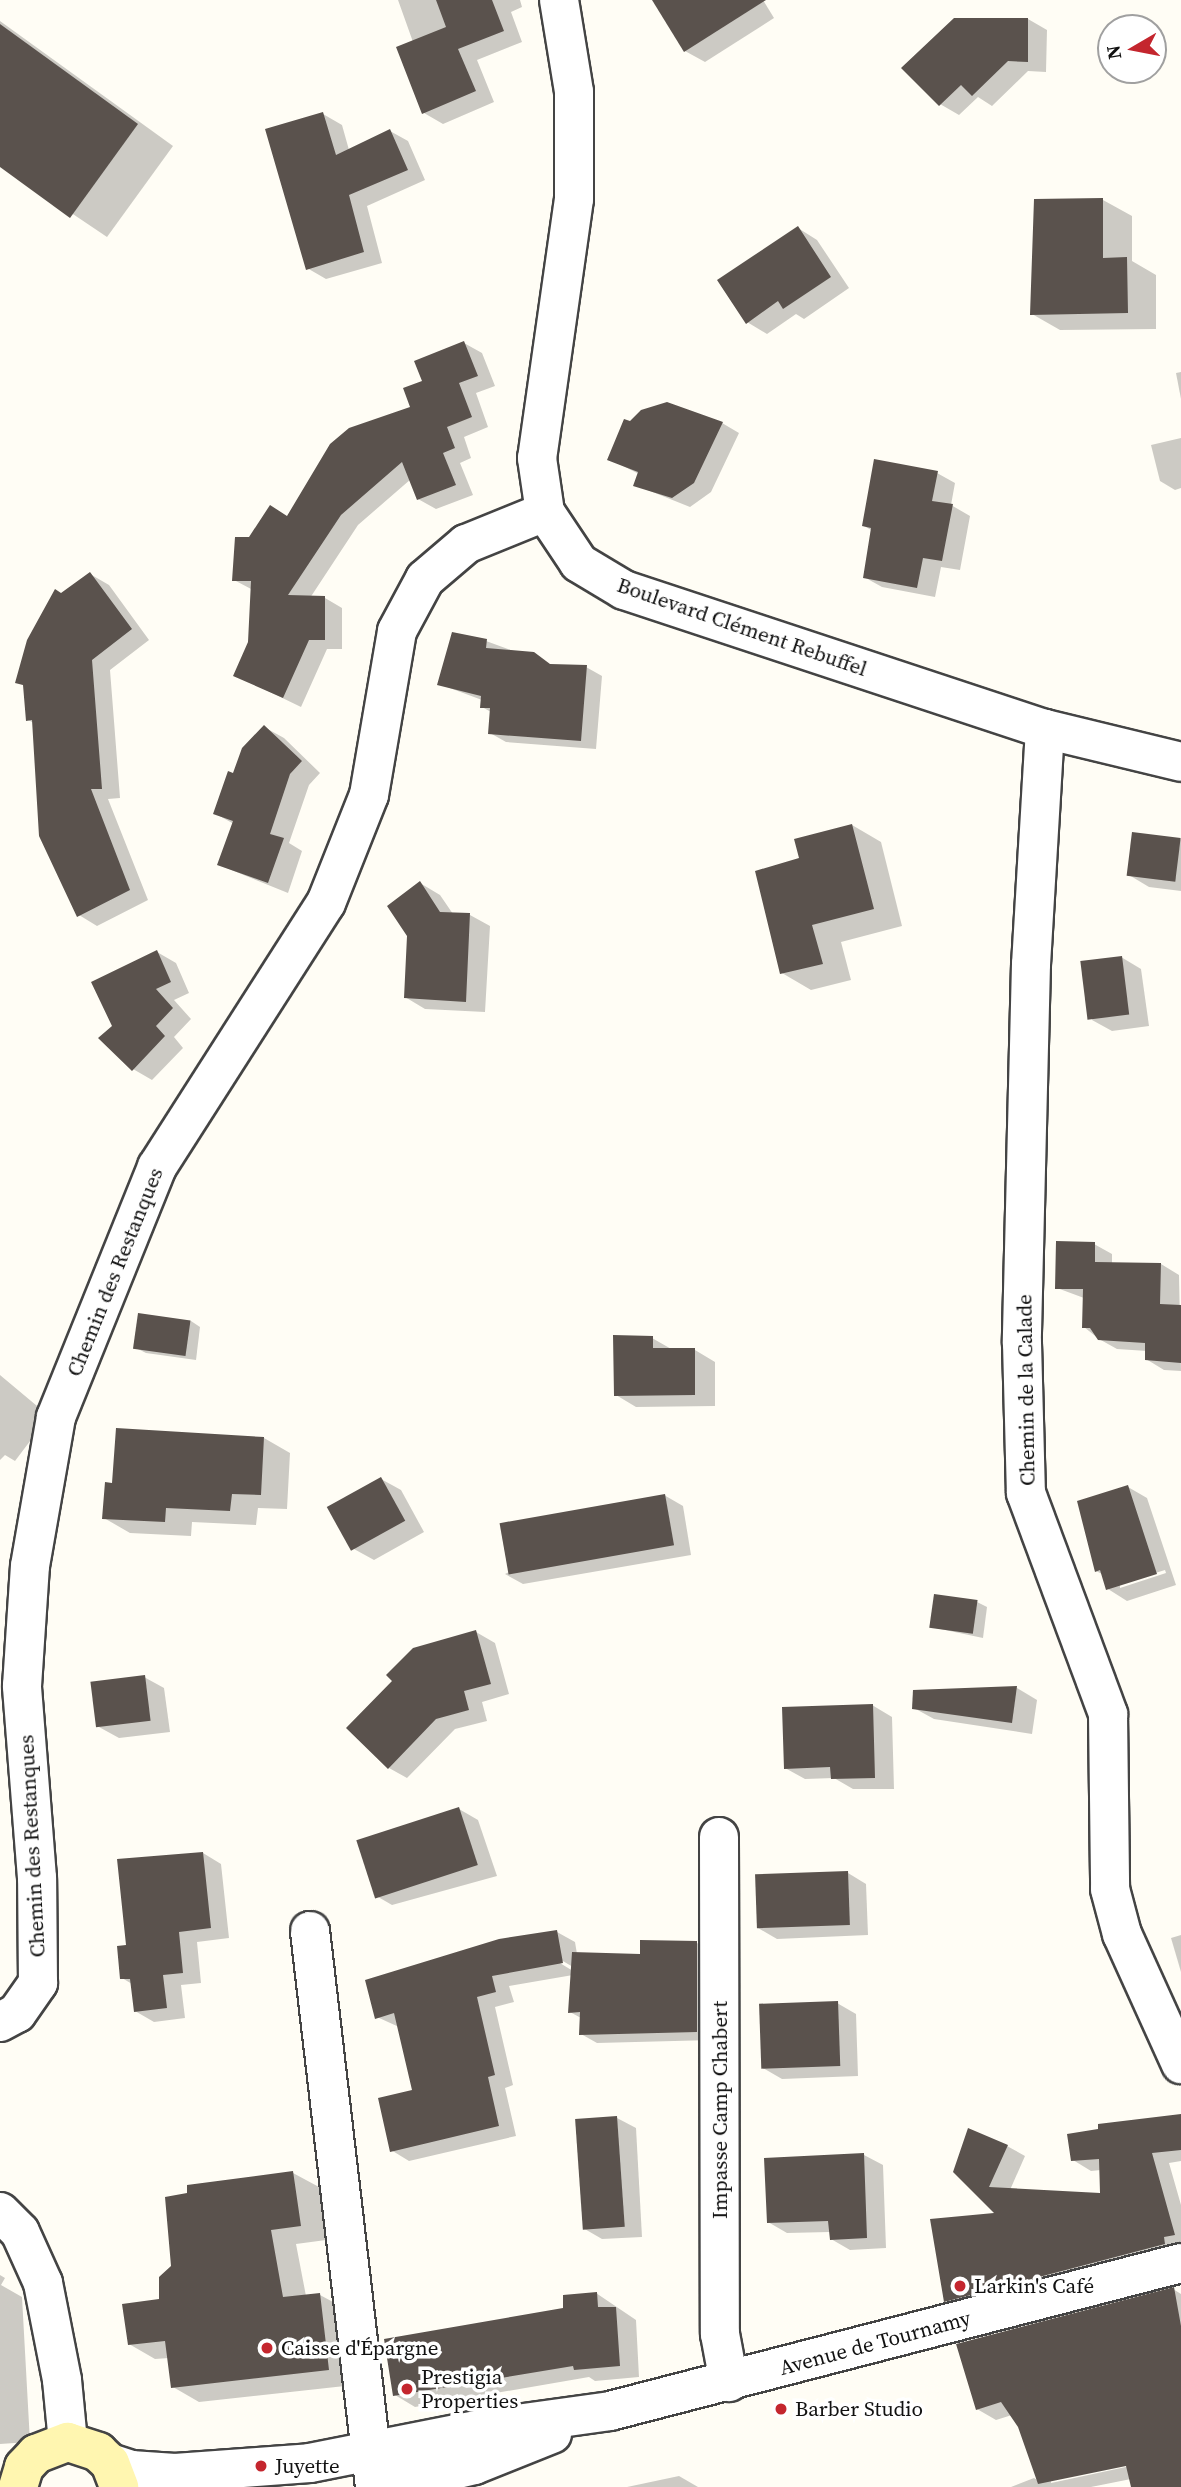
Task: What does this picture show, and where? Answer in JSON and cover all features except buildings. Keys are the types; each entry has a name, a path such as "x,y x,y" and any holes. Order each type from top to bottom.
{"main road":[{"path":"14,2476 51,2445 68,2442 84,2445 115,2475"}],"street":[{"name":"Boulevard Clément Rebuffel","path":"559,0 574,92 574,199 537,458 545,512 579,563 624,590 1045,729 1181,762"},
{"name":"Chemin des Restanques","path":"0,2022 17,2013 38,1983 37,1878 22,1686 30,1566 56,1417 157,1167 326,902 369,795 397,632 425,579 466,544 545,512"},
{"name":"Chemin de la Calade","path":"1045,729 1031,991 1023,1343 1026,1493 1108,1714 1110,1889 1122,1934 1181,2064"},
{"name":"Impasse Camp Chabert","path":"719,1837 720,2333 729,2382"},
{"path":"310,1931 376,2475"},
{"path":"0,2212 20,2232 43,2283 62,2380 68,2442"},
{"name":"Avenue de Tournamy","path":"115,2475 131,2470 175,2473 310,2463 376,2475 481,2429 610,2412 1181,2263"}],"place":[{"name":"Larkin's Café","path":"960,2286"},
{"name":"Caisse d'Épargne","path":"267,2348"},
{"name":"Prestigia Properties","path":"407,2389"},
{"name":"Barber Studio","path":"781,2409"},
{"name":"Juyette","path":"261,2466"}]}
